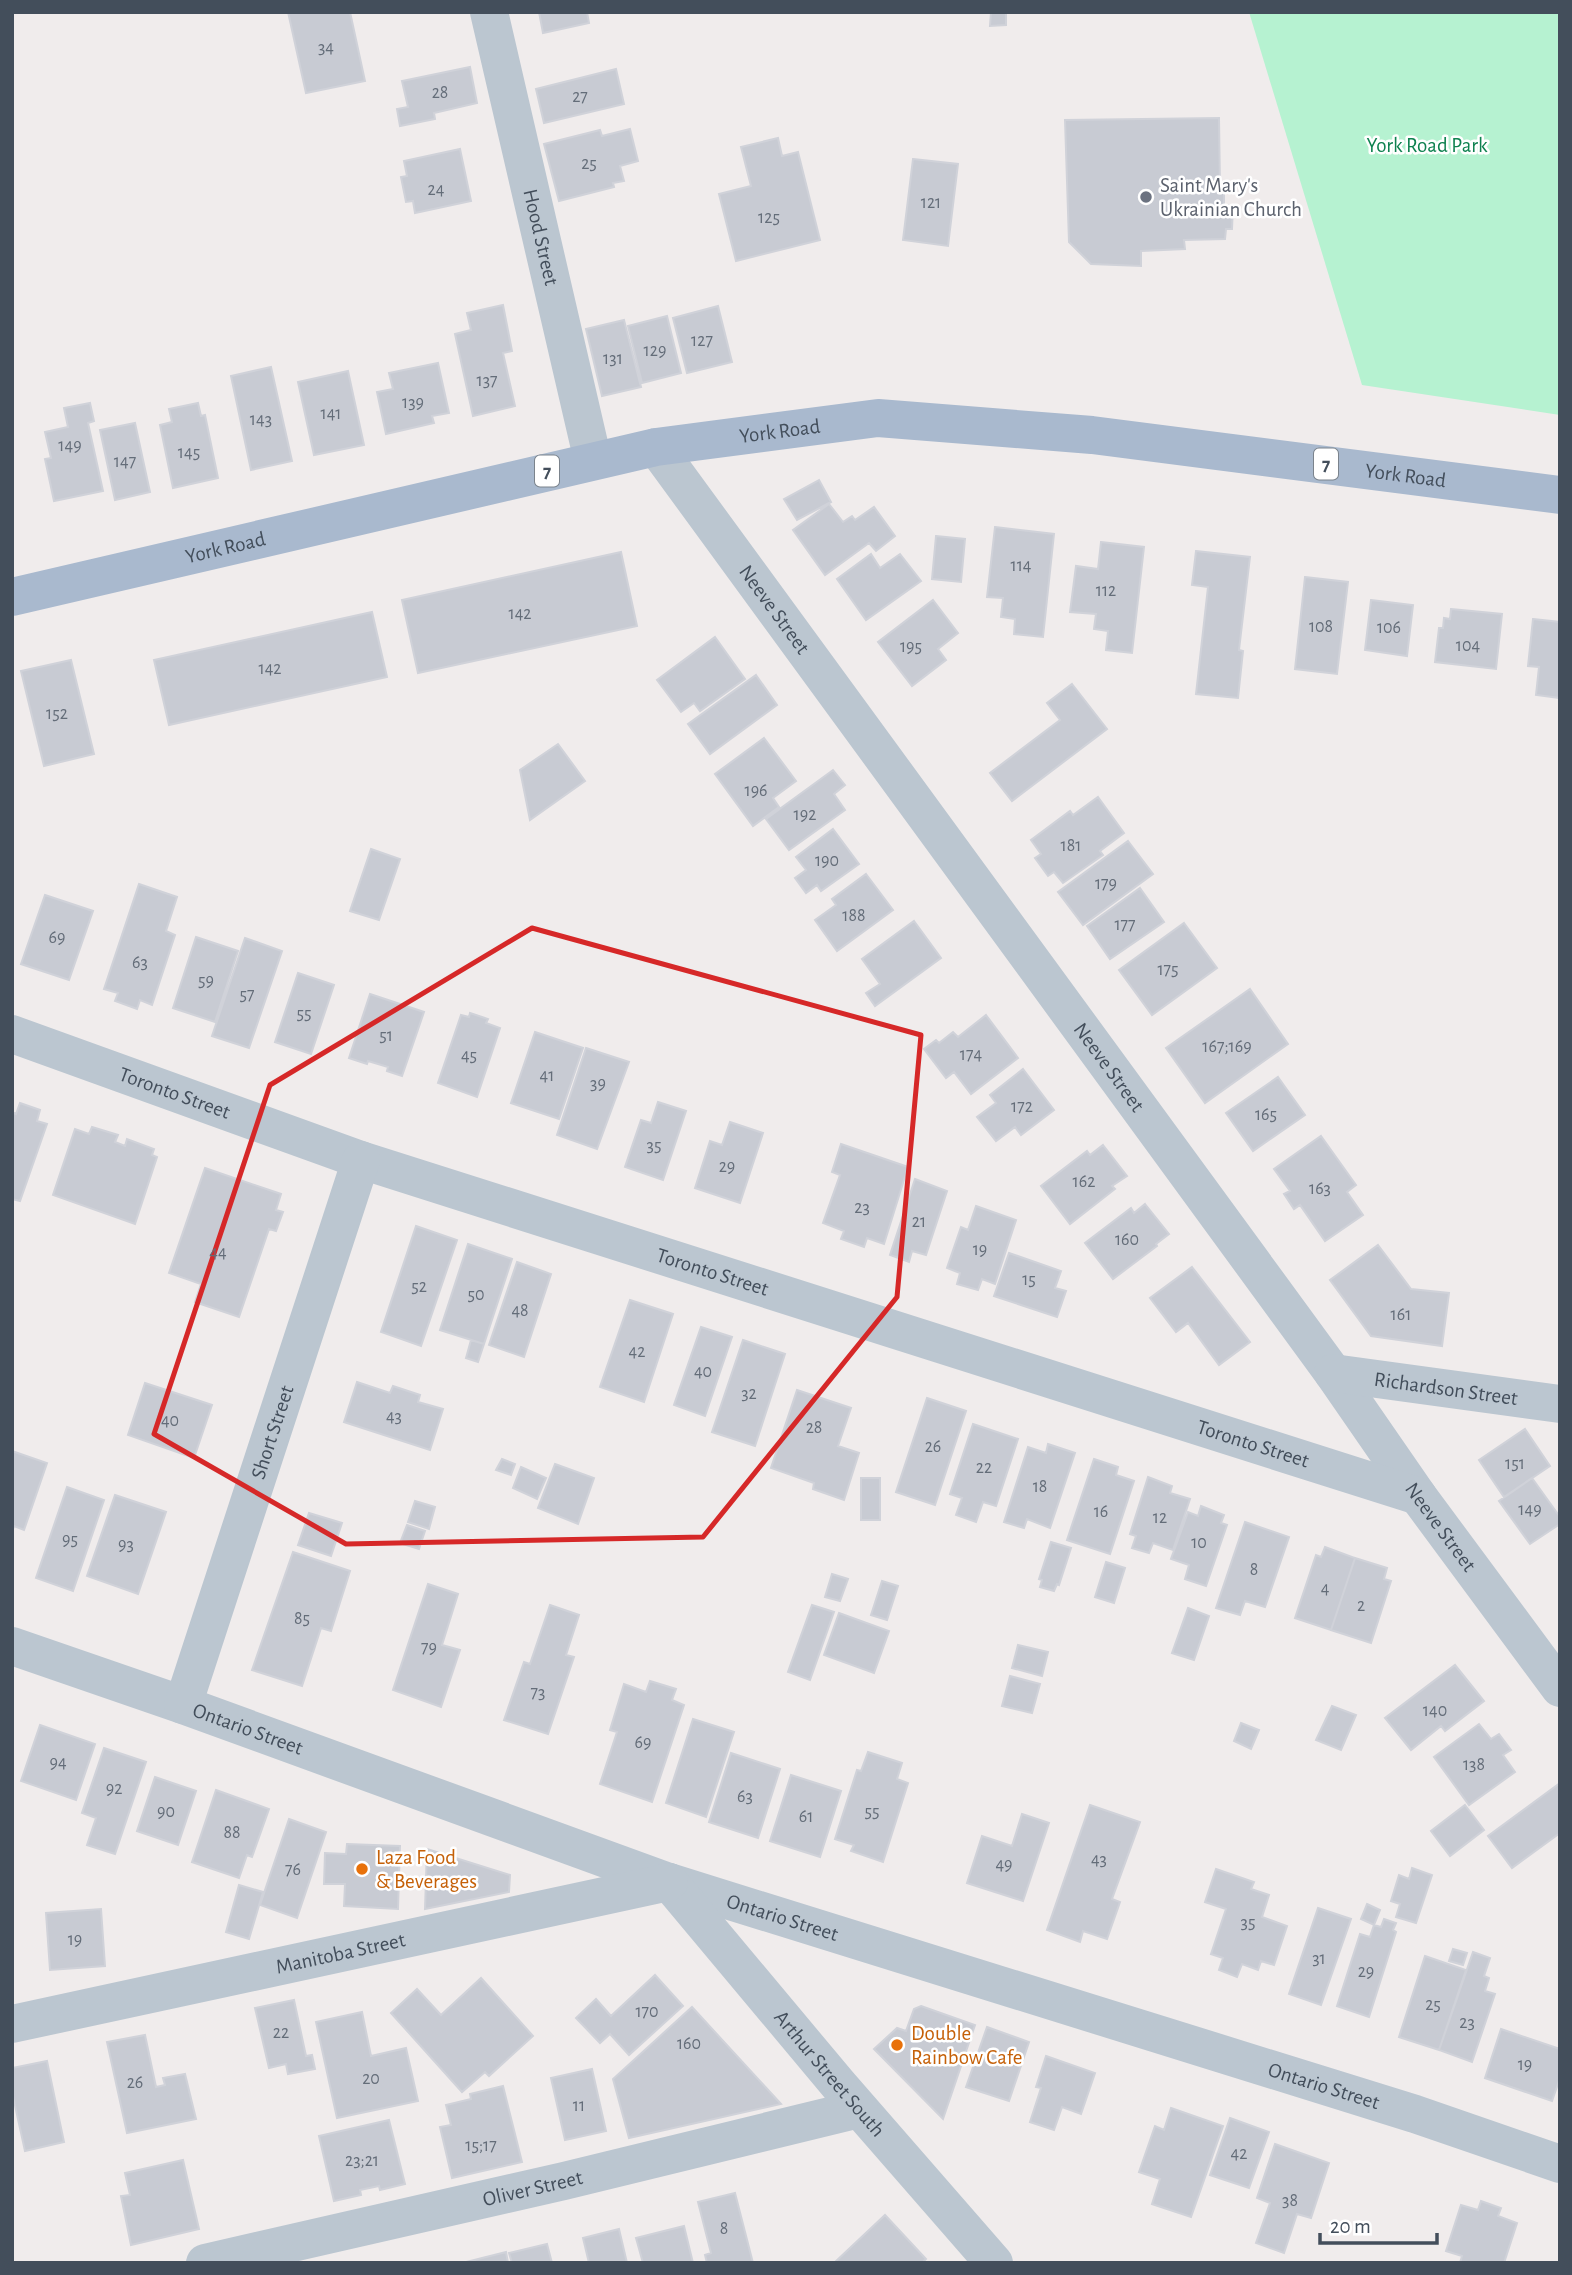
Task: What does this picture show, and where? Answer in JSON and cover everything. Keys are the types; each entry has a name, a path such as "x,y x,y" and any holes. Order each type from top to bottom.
{"main road":[{"name":"York Road","path":"12,597 656,447 878,418 1092,435 1560,495"}],"street":[{"name":"Hood Street","path":"489,12 593,461"},
{"name":"Neeve Street","path":"656,447 1560,1688"},
{"name":"Toronto Street","path":"12,1034 361,1160 1418,1496"},
{"name":"Short Street","path":"183,1705 361,1160"},
{"name":"Richardson Street","path":"1333,1373 1560,1404"},
{"name":"Ontario Street","path":"12,1646 183,1705 669,1882 1415,2114 1560,2164"},
{"name":"Manitoba Street","path":"12,2024 669,1882"},
{"name":"Arthur Street South","path":"669,1882 859,2109 994,2263"},
{"name":"Oliver Street","path":"205,2263 564,2181 859,2109"}],"highlighted area":[{"path":"532,928 921,1035 897,1297 703,1537 346,1544 154,1434 270,1085"}],"green space":[{"name":"York Road Park","path":"1249,12 1560,12 1560,415 1362,385"}],"building":[{"path":"288,12 350,12 365,81 306,93"},
{"path":"539,12 587,12 589,23 543,33"},
{"path":"991,12 1006,12 1006,25 990,26"},
{"path":"470,67 477,103 434,113 435,119 400,126 397,109 408,107 402,81"},
{"path":"616,69 624,104 544,123 536,89"},
{"name":"Saint Mary's Ukrainian Church","path":"1219,118 1220,188 1224,188 1224,206 1233,205 1232,229 1226,229 1225,239 1184,240 1185,249 1141,251 1141,266 1091,264 1069,242 1065,120"},
{"path":"630,129 638,161 620,166 624,181 613,183 614,187 559,201 544,144 600,130 602,136"},
{"path":"778,138 782,156 798,152 820,240 736,261 719,194 751,186 741,147"},
{"path":"460,149 471,201 415,213 413,201 406,202 401,177 407,176 404,161"},
{"path":"913,159 958,164 948,246 903,240"},
{"path":"503,305 512,351 503,353 515,406 473,416 455,334 471,330 467,313"},
{"path":"718,306 732,362 687,373 673,318"},
{"path":"667,316 681,373 642,383 628,326"},
{"path":"624,320 641,387 602,396 586,329"},
{"path":"438,363 449,413 432,416 434,423 386,434 377,392 393,389 389,373"},
{"path":"271,367 292,461 251,470 231,376"},
{"path":"348,371 364,445 314,455 298,382"},
{"path":"90,403 94,421 88,423 103,491 54,501 45,459 51,458 45,432 68,427 64,408"},
{"path":"198,403 201,416 205,415 218,478 173,488 160,425 172,422 169,409"},
{"path":"135,423 150,492 115,500 100,430"},
{"path":"819,480 831,502 797,520 784,499"},
{"path":"829,504 843,522 852,516 855,520 874,507 895,536 876,551 869,543 825,575 793,530"},
{"path":"995,527 1054,534 1043,637 1014,634 1015,619 1001,617 1003,598 987,597"},
{"path":"936,536 965,539 961,582 932,579"},
{"path":"1101,542 1144,547 1132,653 1106,650 1108,631 1094,629 1096,614 1070,612 1076,566 1098,569"},
{"path":"1196,551 1250,557 1239,650 1243,651 1238,698 1196,694 1208,587 1192,585"},
{"path":"621,552 637,626 418,673 402,600"},
{"path":"871,554 880,568 900,554 921,581 866,620 837,579"},
{"path":"1305,577 1348,582 1337,674 1295,669"},
{"path":"933,600 958,633 938,649 946,660 912,686 878,642"},
{"path":"1371,600 1413,605 1407,656 1365,650"},
{"path":"1451,609 1502,614 1496,669 1435,662 1439,628 1443,628 1444,618 1450,619"},
{"path":"372,612 387,677 169,725 154,660"},
{"path":"1533,619 1560,622 1560,698 1536,695 1539,667 1528,666"},
{"path":"715,637 745,679 700,711 694,703 681,712 657,680"},
{"path":"71,660 94,754 44,766 21,671"},
{"path":"756,675 777,705 710,754 688,724"},
{"path":"1072,684 1107,729 1012,801 990,773 1060,720 1047,703"},
{"path":"764,738 796,781 773,798 779,807 753,826 715,774"},
{"path":"558,744 585,781 530,820 520,770"},
{"path":"833,770 845,785 834,794 845,810 789,850 766,819"},
{"path":"1098,797 1124,833 1100,851 1103,855 1063,883 1054,872 1048,876 1035,858 1041,854 1031,840 1070,811 1073,815"},
{"path":"833,829 859,864 821,891 817,885 806,893 795,878 806,870 796,857"},
{"path":"1128,841 1153,874 1083,925 1058,892"},
{"path":"371,849 400,859 379,920 350,911"},
{"path":"866,874 893,910 837,951 815,920 836,905 832,899"},
{"path":"139,884 177,897 166,931 175,935 152,1005 140,1000 137,1009 115,1001 118,993 104,989"},
{"path":"1140,888 1164,922 1110,959 1087,926"},
{"path":"45,895 93,911 69,980 21,964"},
{"path":"914,921 941,958 875,1006 866,993 880,984 862,959"},
{"path":"1184,923 1217,968 1152,1015 1119,970"},
{"path":"196,937 238,951 215,1022 173,1008"},
{"path":"245,938 282,951 249,1048 212,1036"},
{"path":"298,973 334,985 311,1054 275,1042"},
{"path":"1250,989 1288,1044 1205,1103 1166,1048"},
{"path":"370,994 424,1012 402,1076 387,1071 388,1067 349,1058"},
{"path":"470,1013 488,1019 486,1023 500,1028 477,1097 438,1083 461,1015 469,1017"},
{"path":"986,1015 1018,1058 971,1094 954,1072 946,1078 924,1049 936,1040 939,1043 953,1032 958,1037"},
{"path":"535,1032 583,1048 559,1119 511,1103"},
{"path":"586,1048 629,1062 597,1149 557,1135"},
{"path":"1023,1069 1054,1110 1021,1135 1015,1127 996,1141 977,1117 996,1103 990,1095"},
{"path":"1278,1077 1305,1115 1253,1151 1226,1113"},
{"path":"658,1102 686,1111 663,1180 625,1167 641,1120 651,1123"},
{"path":"20,1103 40,1110 37,1121 47,1124 20,1201 12,1199 12,1112 16,1114"},
{"path":"730,1122 763,1133 740,1203 695,1188 710,1141 722,1145"},
{"path":"92,1127 118,1135 115,1142 125,1146 127,1139 154,1149 152,1155 157,1157 135,1224 53,1195 75,1129 89,1134"},
{"path":"1321,1136 1356,1185 1347,1192 1363,1215 1325,1241 1300,1205 1294,1209 1284,1194 1290,1191 1274,1169"},
{"path":"841,1144 908,1167 884,1244 867,1238 864,1247 841,1239 844,1231 823,1223 840,1175 832,1172"},
{"path":"1103,1145 1127,1176 1112,1186 1115,1189 1070,1224 1041,1186 1087,1151 1090,1155"},
{"path":"205,1168 281,1194 276,1210 283,1212 276,1231 269,1229 239,1317 195,1302 201,1284 169,1273"},
{"path":"915,1179 947,1191 926,1255 912,1251 909,1262 890,1255"},
{"path":"1145,1204 1169,1234 1113,1279 1085,1243 1131,1208 1134,1213"},
{"path":"976,1206 1016,1220 995,1284 982,1279 978,1290 957,1284 960,1273 947,1268 961,1227 968,1230"},
{"path":"416,1226 457,1240 421,1346 381,1332"},
{"path":"468,1244 512,1259 484,1344 440,1330"},
{"path":"1378,1245 1411,1289 1449,1293 1442,1346 1371,1336 1330,1280"},
{"path":"1009,1253 1061,1271 1055,1288 1066,1291 1057,1317 994,1296"},
{"path":"517,1262 551,1274 524,1357 489,1345"},
{"path":"1192,1267 1250,1342 1219,1365 1188,1323 1176,1332 1150,1298"},
{"path":"630,1300 673,1314 644,1402 600,1387"},
{"path":"701,1327 732,1337 705,1416 674,1405"},
{"path":"471,1340 484,1344 478,1362 466,1358"},
{"path":"743,1340 785,1354 755,1446 712,1432"},
{"path":"357,1382 390,1393 393,1386 420,1395 418,1402 443,1409 430,1450 344,1422"},
{"path":"145,1383 212,1405 194,1458 128,1435"},
{"path":"797,1390 851,1408 838,1446 859,1453 844,1500 813,1489 814,1483 771,1468"},
{"path":"927,1398 966,1411 935,1505 896,1492"},
{"path":"973,1424 1018,1439 996,1506 983,1502 976,1522 956,1515 962,1498 950,1494"},
{"path":"1525,1429 1550,1466 1504,1497 1479,1460"},
{"path":"1048,1444 1075,1453 1050,1528 1027,1519 1024,1528 1004,1522 1028,1447 1046,1453"},
{"path":"12,1451 47,1463 24,1530 14,1526 12,1532"},
{"path":"502,1459 515,1464 511,1475 496,1470"},
{"path":"1094,1459 1118,1467 1116,1475 1134,1481 1110,1554 1067,1540"},
{"path":"555,1464 594,1478 578,1524 538,1508"},
{"path":"521,1467 546,1478 537,1499 513,1488"},
{"path":"1148,1477 1172,1486 1170,1493 1190,1499 1173,1550 1153,1543 1149,1553 1132,1548 1136,1536 1130,1534"},
{"path":"861,1478 880,1478 880,1520 861,1520"},
{"path":"1532,1478 1560,1517 1560,1524 1530,1544 1499,1501"},
{"path":"67,1487 104,1500 73,1591 36,1578"},
{"path":"115,1495 166,1512 138,1594 87,1576"},
{"path":"415,1501 435,1507 429,1529 408,1522"},
{"path":"1201,1506 1224,1515 1221,1523 1227,1525 1206,1586 1185,1579 1189,1565 1171,1559 1188,1512 1198,1516"},
{"path":"309,1513 342,1523 331,1556 298,1545"},
{"path":"1245,1522 1289,1537 1265,1607 1245,1601 1240,1615 1216,1608"},
{"path":"407,1525 425,1531 419,1549 400,1543"},
{"path":"1051,1542 1071,1548 1059,1585 1057,1584 1054,1591 1040,1587 1042,1580 1039,1579"},
{"path":"1325,1547 1355,1558 1331,1630 1295,1618 1316,1555 1321,1557"},
{"path":"293,1552 350,1571 331,1631 321,1628 302,1686 252,1670"},
{"path":"1355,1558 1387,1568 1384,1579 1391,1581 1371,1643 1331,1630"},
{"path":"1106,1562 1125,1568 1114,1603 1095,1597"},
{"path":"832,1574 848,1579 840,1601 825,1597"},
{"path":"882,1581 898,1586 887,1620 871,1615"},
{"path":"428,1584 458,1594 442,1645 460,1650 441,1707 393,1690"},
{"path":"550,1605 579,1615 566,1655 574,1657 548,1734 504,1720 524,1662 530,1664"},
{"path":"812,1605 834,1612 810,1680 788,1672"},
{"path":"1188,1608 1209,1616 1194,1660 1172,1653"},
{"path":"839,1613 889,1631 874,1673 824,1655"},
{"path":"1018,1645 1048,1652 1042,1676 1012,1668"},
{"path":"1455,1665 1484,1701 1445,1731 1441,1726 1411,1750 1385,1718"},
{"path":"1010,1676 1040,1684 1032,1713 1002,1706"},
{"path":"650,1681 676,1689 672,1700 684,1705 652,1802 600,1784 617,1732 610,1730 624,1684 646,1692"},
{"path":"1332,1706 1356,1715 1341,1750 1316,1740"},
{"path":"693,1719 734,1732 706,1817 666,1803"},
{"path":"1241,1723 1259,1730 1251,1749 1234,1741"},
{"path":"1479,1724 1491,1739 1499,1734 1511,1750 1503,1755 1515,1772 1469,1805 1434,1757"},
{"path":"40,1725 95,1744 76,1800 21,1781"},
{"path":"104,1748 146,1762 115,1854 87,1845 96,1818 82,1813"},
{"path":"868,1752 902,1763 897,1779 908,1783 883,1862 851,1851 854,1845 835,1839 857,1770 861,1771"},
{"path":"731,1753 780,1769 758,1838 709,1822"},
{"path":"791,1775 841,1791 820,1857 770,1841"},
{"path":"155,1777 196,1791 178,1845 137,1831"},
{"path":"1560,1783 1560,1833 1512,1868 1488,1836"},
{"path":"216,1790 269,1809 252,1857 247,1855 239,1878 192,1862"},
{"path":"1090,1805 1140,1822 1112,1899 1120,1902 1107,1939 1083,1931 1080,1942 1047,1930"},
{"path":"1465,1805 1484,1830 1450,1856 1431,1831"},
{"path":"1022,1814 1049,1823 1023,1901 967,1883 982,1836 1012,1846"},
{"path":"289,1819 326,1832 297,1918 260,1905"},
{"name":"Laza Food & Beverages","path":"347,1844 400,1846 398,1909 344,1906 345,1884 324,1884 325,1853 346,1854"},
{"path":"427,1849 510,1875 509,1892 425,1909"},
{"path":"1412,1868 1432,1875 1416,1923 1396,1917 1400,1904 1391,1901 1399,1875 1409,1879"},
{"path":"1216,1869 1254,1882 1251,1889 1269,1895 1262,1917 1287,1926 1274,1965 1261,1961 1258,1970 1242,1964 1237,1977 1219,1970 1223,1958 1211,1954 1226,1909 1205,1902"},
{"path":"239,1885 263,1892 249,1939 226,1932"},
{"path":"1367,1904 1380,1910 1374,1925 1361,1919"},
{"path":"1318,1908 1351,1919 1321,2005 1289,1994"},
{"path":"101,1909 105,1966 50,1970 46,1913"},
{"path":"1384,1919 1396,1923 1393,1930 1396,1932 1369,2017 1337,2006 1360,1934 1370,1937 1374,1925 1381,1927"},
{"path":"1453,1949 1467,1953 1463,1965 1449,1961"},
{"path":"1473,1952 1490,1958 1484,1976 1489,1978 1485,1991 1495,1994 1472,2062 1439,2050"},
{"path":"1425,1956 1466,1970 1439,2050 1399,2037"},
{"path":"655,1975 683,2006 629,2055 610,2034 600,2043 576,2018 596,1999 611,2016"},
{"path":"481,1978 533,2036 489,2076 485,2072 462,2092 391,2013 417,1989 441,2015"},
{"path":"294,2000 306,2056 312,2055 315,2069 288,2074 286,2064 269,2068 255,2008"},
{"path":"921,2006 975,2025 943,2119 874,2049 897,2028 906,2031 914,2009"},
{"path":"692,2007 781,2104 629,2138 613,2079"},
{"path":"362,2012 371,2056 406,2048 418,2101 337,2118 316,2022"},
{"path":"987,2027 1029,2042 1009,2101 966,2087"},
{"path":"1501,2029 1560,2049 1560,2078 1552,2101 1485,2078"},
{"path":"145,2035 156,2087 165,2085 163,2078 185,2074 196,2119 127,2133 107,2042"},
{"path":"1046,2056 1095,2073 1081,2114 1062,2107 1054,2130 1030,2122 1041,2088 1036,2087"},
{"path":"47,2061 64,2142 25,2151 12,2092 12,2068"},
{"path":"592,2069 606,2131 565,2140 551,2078"},
{"path":"503,2086 522,2162 452,2178 440,2127 451,2125 446,2105 471,2099 470,2094"},
{"path":"1171,2108 1223,2126 1191,2217 1152,2204 1160,2179 1139,2172 1155,2126 1164,2130"},
{"path":"1230,2118 1269,2132 1249,2188 1210,2175"},
{"path":"389,2120 405,2184 380,2190 379,2186 360,2190 361,2195 334,2201 319,2136"},
{"path":"1275,2144 1329,2163 1311,2218 1297,2214 1284,2253 1256,2243 1270,2203 1257,2198"},
{"path":"183,2160 199,2229 131,2245 121,2196 130,2195 125,2173"},
{"path":"735,2193 753,2263 707,2263 705,2255 711,2253 698,2202"},
{"path":"1481,2201 1501,2208 1498,2216 1517,2223 1504,2263 1460,2263 1462,2256 1446,2251 1461,2205 1478,2210"},
{"path":"885,2215 926,2259 922,2263 834,2263"},
{"path":"684,2226 693,2263 643,2263 636,2238"},
{"path":"619,2229 627,2263 589,2263 583,2238"},
{"path":"547,2244 552,2263 512,2263 509,2253"},
{"path":"506,2252 508,2263 466,2263 466,2262"}],"place":[{"name":"Saint Mary's Ukrainian Church","path":"1146,197"},
{"name":"Laza Food & Beverages","path":"362,1869"},
{"name":"Double Rainbow Cafe","path":"897,2045"}]}
